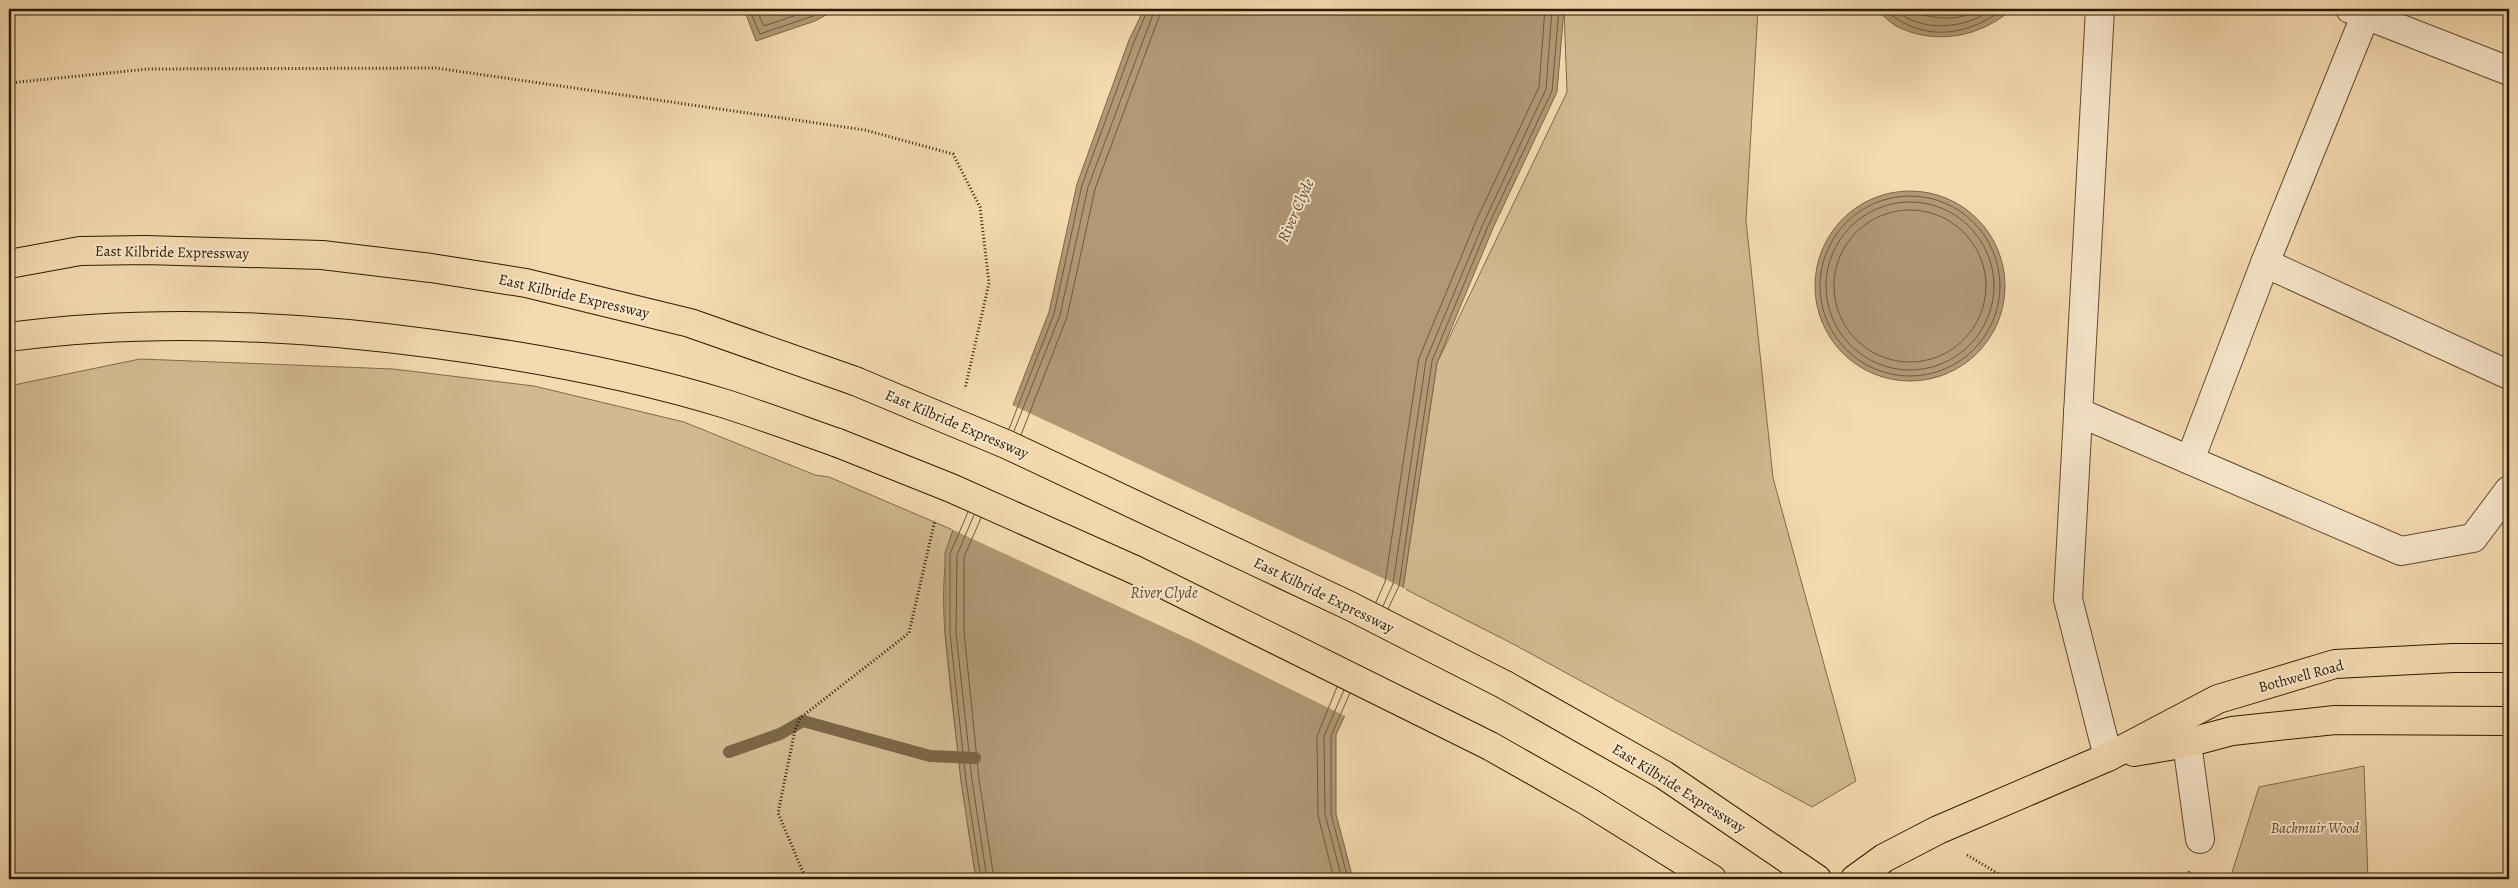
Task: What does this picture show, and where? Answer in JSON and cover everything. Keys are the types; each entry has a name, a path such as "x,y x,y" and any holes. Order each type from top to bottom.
{"main road":[{"name":"East Kilbride Expressway","path":"9,264 80,251 145,250 322,255 431,268 526,283 690,323 854,381 1026,453 1350,606 1505,685 1664,775 1817,879"},
{"path":"9,253 80,251"},
{"path":"9,337 143,326 290,328 358,334 504,353 614,374 724,404 838,443 951,488 1135,570 1490,746 1587,801 1712,879"},
{"name":"Bothwell Road","path":"1855,879 1884,858 1938,830 2108,757 2218,700 2335,664 2454,658 2509,658"},
{"name":"Bothwell Road","path":"2108,757 2187,743 2232,731 2335,720 2509,722"}],"lane":[{"path":"2100,9 2068,598 2108,757"},
{"path":"2190,460 2361,11 2509,71"},
{"path":"2265,264 2509,375"},
{"path":"2078,412 2401,551 2473,538 2509,490"},
{"path":"2187,743 2200,839"}],"path":[{"path":"9,83 148,69 436,68 865,130 953,154 980,207 989,282 965,390"},
{"path":"806,879 778,813 800,718 909,633 936,516"}],"green space":[{"path":"1564,9 1758,9 1746,220 1773,478 1856,781 1812,807 1515,645 1403,588 1437,363 1567,92"},
{"path":"140,359 393,369 534,386 684,422 815,475 829,477 953,530 945,570 945,632 959,763 976,879 9,879 9,386"},
{"name":"Backmuir Wood","path":"2364,766 2368,879 2230,879 2259,787"}],"water":[{"path":"744,9 837,9 815,21 756,41"},
{"name":"River Clyde","path":"1144,9 1564,9 1557,92 1493,228 1437,363 1403,588 1336,735 1336,814 1353,879 976,879 961,782 945,633 945,553 953,530 1003,431 1049,312 1077,184 1129,40"},
{"path":"1875,9 2012,9 2000,19 1972,32 1942,37 1926,36 1896,26"},
{"path":"1910,191 1929,193 1946,198 1963,207 1977,219 1989,233 1998,250 2003,267 2005,286 2003,305 1998,322 1989,339 1977,353 1963,365 1946,374 1929,379 1910,381 1891,379 1874,374 1857,365 1843,353 1831,339 1822,322 1817,305 1815,286 1817,267 1822,250 1831,233 1843,219 1857,207 1874,198 1891,193"}],"pier":[{"path":"1010,404 1406,589 1347,717 1189,639 951,529 1000,430"}],"waterway":[{"path":"9,9 21,9"},
{"path":"729,752 780,734 803,721 930,756 975,758"}]}
